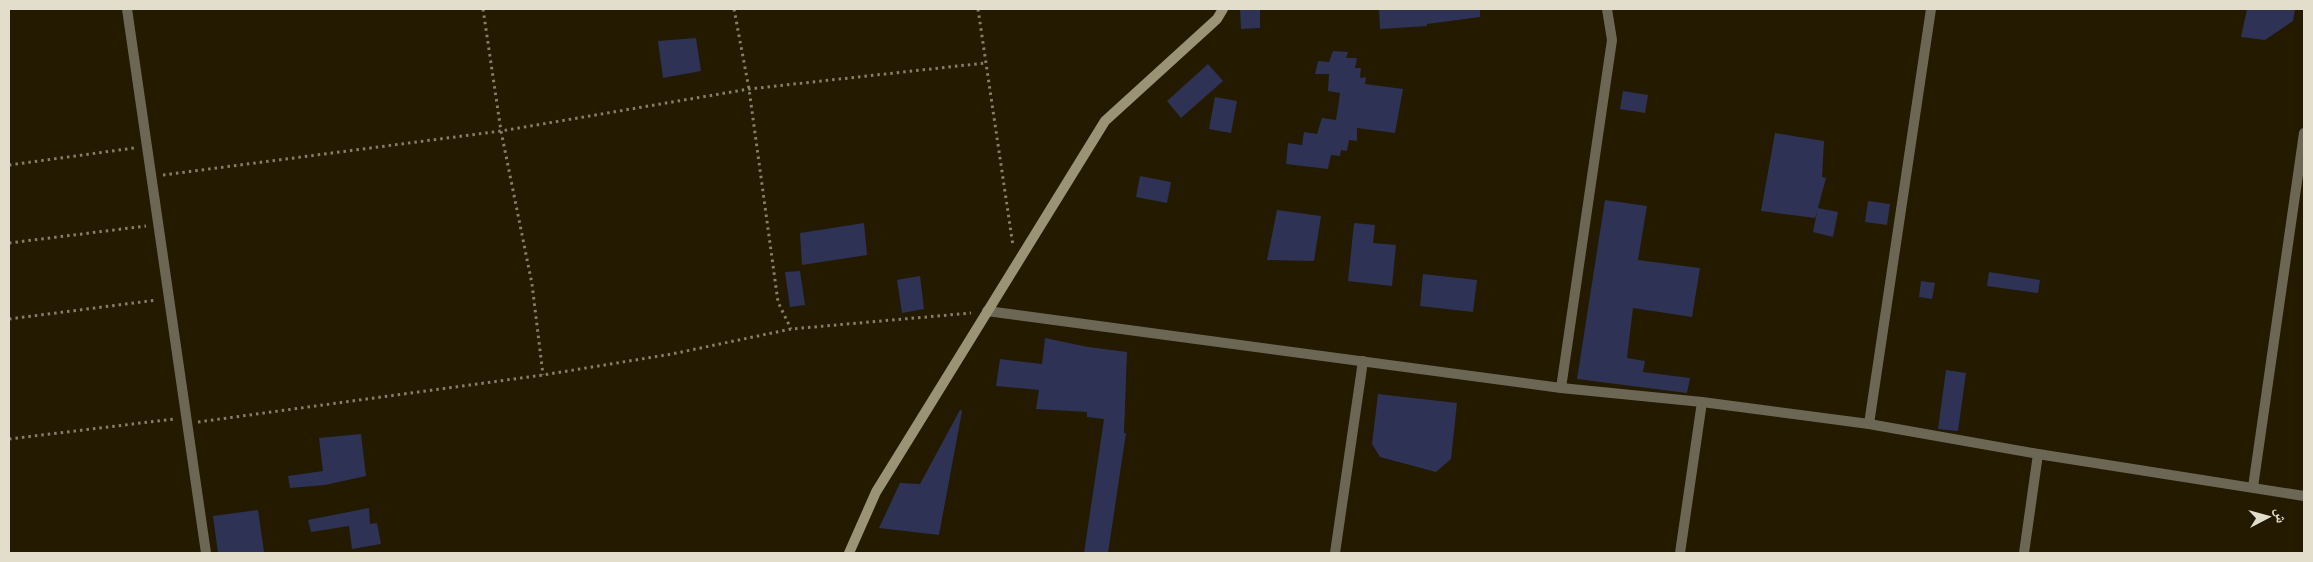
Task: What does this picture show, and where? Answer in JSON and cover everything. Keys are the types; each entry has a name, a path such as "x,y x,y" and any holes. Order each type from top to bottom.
{"street":[{"path":"127,9 206,553"},
{"path":"849,553 876,492 1105,120 1217,19 1222,9"},
{"path":"1561,388 1612,40 1607,9"},
{"path":"1868,424 1931,9"},
{"path":"2252,488 2304,133"},
{"path":"987,311 1561,388 1702,402 1868,424 2038,454 2304,496"},
{"path":"1335,553 1363,361"},
{"path":"1680,553 1702,402"},
{"path":"2024,553 2038,454"}],"path":[{"path":"483,9 502,131 532,284 544,375"},
{"path":"734,9 749,89 778,302 791,329"},
{"path":"978,9 1016,263"},
{"path":"152,176 502,131 749,89 985,63"},
{"path":"9,165 147,146"},
{"path":"9,243 159,224"},
{"path":"9,319 169,298"},
{"path":"9,439 187,420 544,375 672,354 791,329 987,311"}],"building":[{"path":"1240,9 1260,9 1260,28 1241,29"},
{"path":"1379,9 1480,9 1480,17 1427,24 1427,26 1380,29"},
{"path":"2247,9 2295,9 2293,21 2265,40 2241,37"},
{"path":"696,38 701,71 663,78 658,41"},
{"path":"1333,51 1348,52 1346,58 1357,58 1355,68 1361,68 1360,78 1366,77 1365,84 1403,89 1395,133 1357,128 1357,141 1349,140 1347,151 1341,150 1340,156 1331,155 1328,169 1286,164 1288,143 1302,145 1304,132 1317,134 1322,118 1336,120 1340,93 1328,91 1329,74 1315,74 1318,61 1329,62"},
{"path":"1208,64 1223,81 1181,118 1167,101"},
{"path":"1623,91 1648,95 1645,113 1620,109"},
{"path":"1215,97 1237,101 1231,133 1209,129"},
{"path":"1775,133 1824,141 1822,177 1826,178 1818,208 1838,212 1833,237 1813,232 1817,212 1815,218 1761,211"},
{"path":"1140,176 1171,182 1167,203 1136,197"},
{"path":"1605,200 1647,206 1638,260 1700,268 1692,317 1633,308 1627,358 1645,361 1643,372 1690,378 1687,393 1577,379"},
{"path":"1868,201 1890,204 1887,225 1865,222"},
{"path":"1277,210 1321,216 1314,261 1267,260"},
{"path":"864,223 867,255 802,265 800,233"},
{"path":"1354,223 1375,225 1373,243 1396,245 1392,286 1348,281"},
{"path":"800,271 805,305 790,307 785,272"},
{"path":"1989,272 2040,280 2038,293 1987,286"},
{"path":"1423,274 1477,280 1473,312 1420,306"},
{"path":"920,276 924,309 902,313 897,280"},
{"path":"1921,281 1935,283 1932,299 1919,297"},
{"path":"1045,338 1088,347 1127,352 1124,433 1126,433 1108,553 1084,553 1104,419 1087,417 1087,412 1036,409 1039,390 996,386 1000,359 1042,364"},
{"path":"1946,370 1966,373 1958,431 1938,429"},
{"path":"1378,394 1457,403 1451,459 1436,472 1380,457 1372,444"},
{"path":"960,410 962,411 939,535 879,528 900,483 920,484"},
{"path":"361,434 366,476 325,485 290,488 288,476 323,471 319,438"},
{"path":"369,508 370,524 377,523 381,544 352,549 349,526 311,532 308,520"},
{"path":"258,510 264,552 218,553 213,516"}]}
